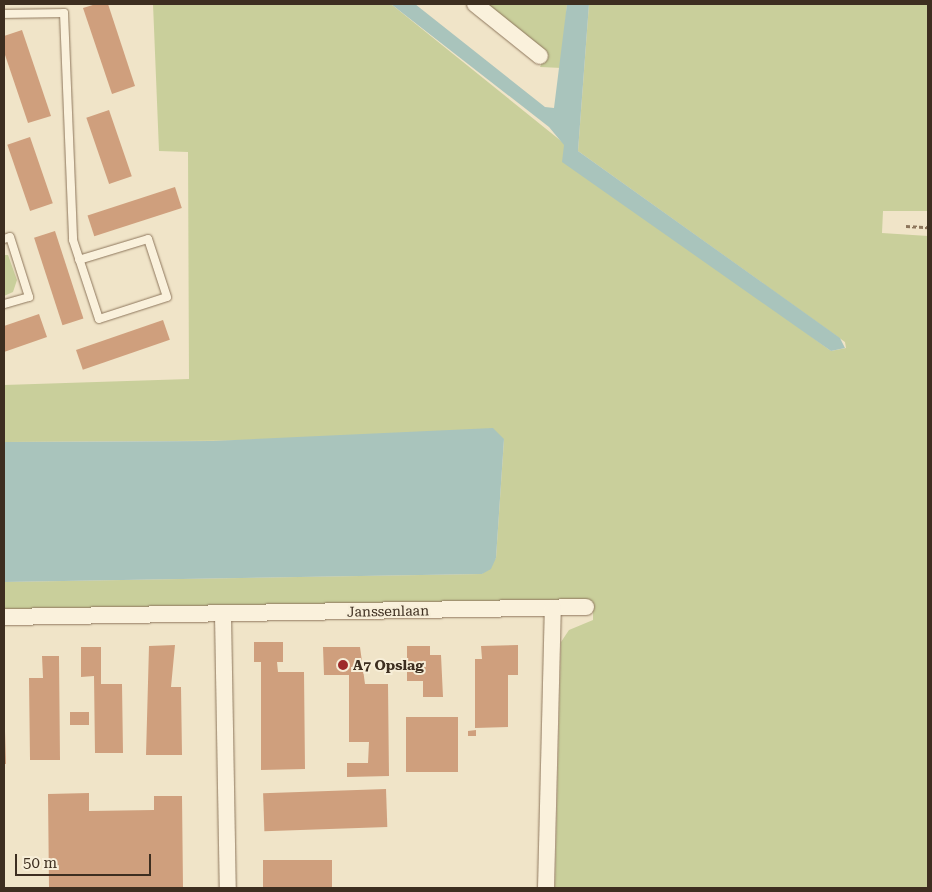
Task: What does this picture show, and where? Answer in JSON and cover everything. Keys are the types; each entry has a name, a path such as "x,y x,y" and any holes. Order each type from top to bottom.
{"street":[{"path":"475,4 540,56"},
{"name":"Janssenlaan","path":"4,617 223,615 586,607"},
{"path":"546,888 554,608"},
{"path":"223,615 228,888"}],"lane":[{"path":"4,14 64,13 68,171 73,240 79,260 99,319 167,297 148,239 79,260"},
{"path":"4,239 10,237 29,297 4,304"}],"path":[{"path":"906,226 928,227"}],"green space":[{"path":"153,4 391,4 730,277 831,351 846,348 845,342 578,151 589,4 928,4 928,211 883,211 882,233 928,236 928,888 555,888 561,642 569,630 593,620 593,603 4,610 4,582 482,574 496,558 504,439 4,442 4,385 189,379 188,152 159,151"},
{"path":"486,4 567,4 562,68 540,67 547,52"},
{"path":"4,255 8,255 17,280 13,292 4,296"}],"water":[{"path":"391,4 415,4 545,107 554,108 567,4 589,4 578,151 840,338 845,348 831,351 562,162 564,145 549,127"},
{"path":"493,428 504,439 496,558 491,569 482,574 4,582 4,442 213,441"}],"building":[{"path":"96,4 108,4 135,86 112,94 83,8"},
{"path":"22,30 51,116 28,123 4,52 4,36"},
{"path":"109,110 132,176 109,184 86,118"},
{"path":"30,137 53,203 30,211 7,145"},
{"path":"175,187 182,208 94,236 88,215"},
{"path":"55,231 83,318 63,325 34,238"},
{"path":"39,314 47,337 4,352 4,326"},
{"path":"163,320 170,340 83,370 76,350"},
{"path":"254,642 283,642 283,662 277,662 278,672 304,672 305,769 261,770 261,662 254,662"},
{"path":"175,645 171,687 181,687 182,755 146,755 149,646"},
{"path":"518,645 518,675 508,675 508,727 475,728 475,659 482,659 481,646"},
{"path":"407,646 430,646 430,655 441,655 443,697 423,697 423,681 407,681"},
{"path":"81,647 101,647 101,684 122,684 123,753 95,753 94,676 81,677"},
{"path":"323,647 360,647 365,684 388,684 389,776 347,777 347,763 368,763 369,742 349,742 349,675 324,675"},
{"path":"42,656 59,656 60,760 30,760 29,678 43,678"},
{"path":"70,712 89,712 89,725 70,725"},
{"path":"406,717 458,717 458,772 406,772"},
{"path":"476,730 476,736 468,736 468,731"},
{"path":"5,731 6,764 4,764"},
{"path":"386,789 387,827 264,831 263,793"},
{"path":"89,793 89,811 154,810 154,796 182,796 183,888 49,888 48,794"},
{"path":"263,860 332,860 332,888 263,888"}],"place":[{"name":"A7 Opslag","path":"343,665"}]}
